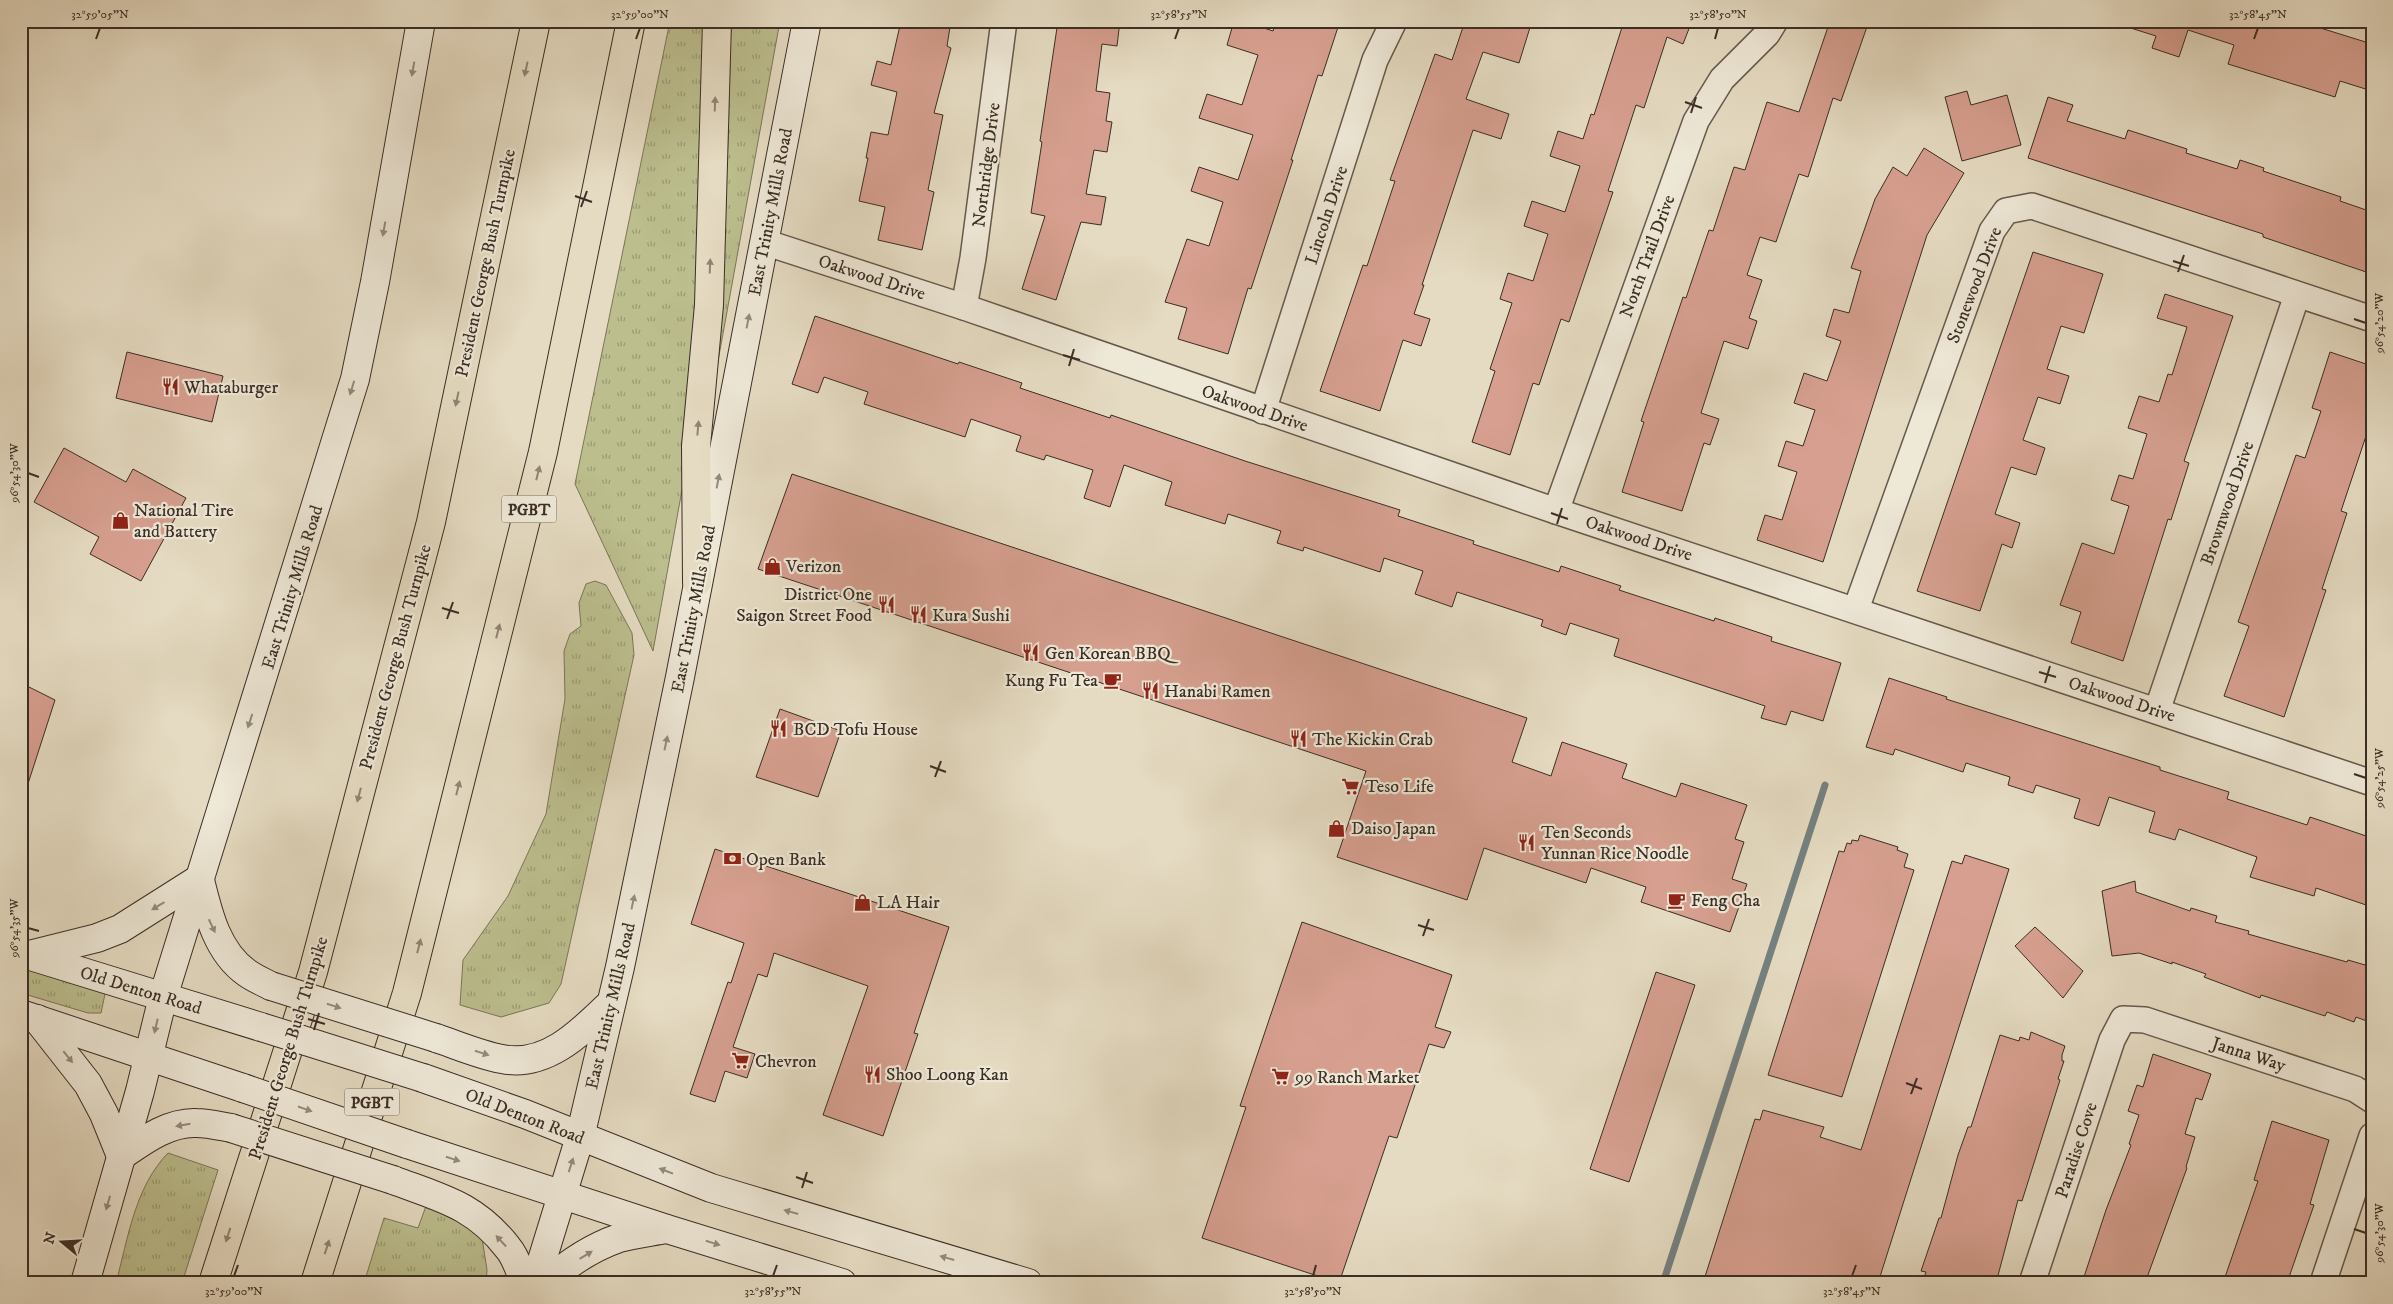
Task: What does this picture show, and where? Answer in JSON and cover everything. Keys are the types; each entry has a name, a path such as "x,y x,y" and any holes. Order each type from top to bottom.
{"highway":[{"name":"President George Bush Turnpike","path":"213,1283 313,972 431,522 536,21"},
{"name":"PGBT","path":"315,1283 407,993 533,491 631,21"},
{"path":"697,582 696,446 709,305 718,21"}],"main road":[{"name":"East Trinity Mills Road","path":"85,1283 149,1056 163,997 265,675 355,379 375,282 422,21"},
{"name":"East Trinity Mills Road","path":"535,1283 580,1138 611,1003 680,677 806,21"},
{"path":"25,954 97,938 120,929 199,879 210,922 224,948 246,972 271,986 504,1060 537,1058 577,1036 611,1003"},
{"name":"Old Denton Road","path":"25,954 423,1078 525,1114 580,1138 711,1188 992,1277 1028,1283"},
{"path":"29,1016 407,1144 562,1193 667,1229 842,1283"},
{"path":"29,1016 88,1084 104,1114 121,1156 145,1140 179,1125 195,1123 231,1128 393,1180 460,1204 485,1223 509,1249 525,1283"},
{"path":"546,1283 563,1268 620,1238 667,1229"}],"street":[{"name":"Northridge Drive","path":"964,307 973,258 1004,21"},
{"name":"Lincoln Drive","path":"1263,411 1375,60 1394,21"},
{"name":"North Trail Drive","path":"1556,511 1696,121 1722,79 1767,34 1775,21"},
{"name":"Stonewood Drive","path":"1856,609 1992,231 2006,211 2032,206 2372,320"},
{"name":"Oakwood Drive","path":"764,242 964,307 1556,511 1856,609 2012,664 2157,710 2372,783"},
{"name":"Brownwood Drive","path":"2157,710 2297,295"},
{"name":"Janna Way","path":"2123,1019 2144,1020 2163,1026 2355,1089 2372,1100"},
{"name":"Paradise Cove","path":"2032,1283 2112,1040 2123,1019"},
{"path":"2323,1283 2372,1136"}],"green space":[{"path":"670,21 707,21 698,318 682,490 653,651 575,484"},
{"path":"731,21 780,21 716,372 728,141"},
{"path":"595,581 606,585 632,633 634,655 561,984 549,1003 501,1017 460,1005 463,960 508,896 546,814 565,699 564,651 570,634 581,626 579,603 586,584"},
{"path":"21,965 95,987 105,994 101,1013 88,1013 21,993"},
{"path":"168,1153 218,1170 182,1283 116,1283 140,1197 148,1181"},
{"path":"426,1206 456,1217 482,1238 487,1270 486,1283 364,1283 384,1218 418,1228"}],"building":[{"path":"901,21 951,21 947,46 951,48 934,113 943,115 928,190 934,192 922,250 878,240 885,207 859,201 871,132 888,135 897,92 871,85 877,61 891,65"},
{"path":"1058,21 1120,21 1117,46 1102,44 1096,91 1110,93 1106,121 1112,122 1107,152 1094,150 1086,194 1106,197 1101,225 1081,222 1056,300 1022,289 1045,216 1031,213"},
{"path":"1234,21 1243,21 1273,31 1276,21 1340,21 1322,76 1318,75 1291,160 1293,160 1251,289 1248,288 1228,354 1178,339 1187,308 1165,302 1187,239 1209,246 1223,202 1191,191 1199,167 1238,180 1253,135 1199,118 1207,94 1242,105 1258,55 1227,45"},
{"path":"1465,21 1532,21 1519,63 1483,52 1466,99 1509,114 1501,139 1473,130 1414,314 1430,319 1421,346 1403,340 1380,411 1320,391 1363,265 1367,266 1395,181 1390,180 1435,54 1452,60"},
{"path":"1624,21 1692,21 1683,44 1667,37 1644,108 1636,105 1608,191 1613,192 1569,322 1561,319 1539,385 1533,383 1510,455 1472,442 1495,371 1490,369 1512,303 1500,299 1508,273 1533,281 1548,234 1524,226 1532,201 1565,212 1580,166 1550,156 1558,131 1583,139 1591,114 1594,115"},
{"path":"1830,21 1869,21 1841,101 1833,98 1808,177 1799,174 1776,242 1760,237 1747,275 1762,280 1749,318 1757,321 1748,349 1724,341 1701,413 1719,419 1710,445 1704,443 1682,511 1622,492 1644,422 1641,421 1683,297 1686,298 1709,230 1713,231 1734,167 1745,170 1767,102 1799,112"},
{"path":"2122,21 2315,21 2314,26 2372,44 2372,91 2340,81 2335,97 2228,64 2234,45 2188,30 2179,57 2152,48 2156,36 2121,25"},
{"path":"1967,91 1971,105 2007,95 2021,145 1962,161 1945,97"},
{"path":"2048,97 2073,105 2067,121 2125,139 2128,130 2187,149 2186,153 2237,169 2240,160 2264,168 2263,171 2341,197 2340,201 2372,212 2372,274 2263,237 2263,234 2028,158"},
{"path":"1924,148 1964,173 1927,235 1823,562 1757,540 1765,515 1782,520 1797,472 1778,466 1786,441 1803,446 1815,410 1794,403 1804,373 1827,381 1841,341 1826,336 1834,309 1849,313 1861,271 1851,268 1875,199 1893,167 1907,176"},
{"path":"2033,252 2103,274 2084,333 2061,326 2047,369 2069,376 2060,404 2038,397 2023,440 2045,448 2036,475 2011,467 1995,514 2020,523 2012,548 2002,544 1980,611 1917,591"},
{"path":"2165,294 2233,316 2184,461 2189,463 2171,520 2168,519 2123,661 2071,643 2081,612 2060,605 2082,543 2114,554 2129,506 2111,500 2119,475 2133,479 2147,434 2128,428 2139,396 2159,402 2168,374 2172,375 2187,327 2157,318"},
{"path":"815,316 958,364 959,362 1022,383 1020,388 1110,418 1111,415 1245,461 1400,510 1398,516 1474,541 1473,544 1559,572 1561,566 1621,586 1619,590 1714,621 1715,618 1772,637 1771,641 1841,663 1823,721 1791,711 1786,725 1761,718 1765,706 1614,656 1619,639 1570,623 1566,635 1541,626 1543,620 1457,592 1452,607 1415,594 1423,571 1384,558 1380,572 1304,547 1303,551 1277,543 1281,531 1228,514 1225,524 1165,505 1172,482 1124,465 1110,507 1084,498 1093,470 1046,455 1044,460 1016,451 1021,436 971,419 965,437 864,404 868,392 824,377 818,393 792,384"},
{"name":"Whataburger","path":"127,352 223,376 212,422 116,398"},
{"path":"2330,352 2372,366 2372,428 2369,427 2341,511 2347,513 2322,589 2326,590 2284,717 2224,696 2249,626 2238,622 2296,455 2305,458 2321,411 2312,408"},
{"name":"National Tire and Battery","path":"64,448 126,482 133,469 186,498 141,581 90,554 99,537 34,502"},
{"path":"792,474 1527,718 1512,762 1551,776 1562,742 1627,764 1622,778 1676,797 1681,783 1747,805 1735,839 1744,842 1732,879 1747,884 1730,932 1641,902 1646,887 1591,868 1586,883 1484,848 1467,900 1337,857 1366,771 758,569"},
{"path":"1889,678 1947,697 1946,699 2160,767 2160,770 2229,792 2227,799 2307,825 2310,817 2372,838 2372,907 2316,888 2314,896 2250,877 2257,857 2179,829 2175,840 2149,832 2155,812 2109,797 2099,826 2074,818 2080,799 2036,785 2033,793 2008,785 2010,777 1966,763 1963,772 1895,749 1893,755 1866,747"},
{"path":"21,683 55,700 25,793 21,792"},
{"path":"780,709 841,731 818,797 756,777"},
{"path":"1860,835 1898,847 1897,850 1908,854 1904,867 1914,870 1842,1097 1768,1075 1839,851 1844,852 1847,843 1851,844 1852,840 1858,841"},
{"path":"715,849 949,927 914,1033 918,1034 883,1136 823,1115 868,986 774,953 767,977 758,974 733,1047 755,1054 747,1078 725,1071 715,1102 690,1094 728,982 731,983 744,943 691,924"},
{"path":"1965,855 2009,869 1878,1283 1703,1283 1755,1119 1760,1120 1763,1110 1824,1127 1820,1137 1861,1150 1952,861 1962,864"},
{"path":"2135,881 2136,892 2190,911 2191,908 2217,916 2215,922 2249,931 2248,934 2347,962 2348,960 2372,967 2372,1023 2356,1017 2354,1022 2327,1012 2325,1016 2261,995 2260,998 2204,977 2206,974 2139,953 2112,956 2102,891"},
{"path":"1302,922 1452,975 1435,1027 1451,1032 1444,1048 1429,1044 1397,1138 1389,1136 1339,1283 1202,1238 1246,1107 1240,1106"},
{"path":"2035,927 2083,971 2063,998 2015,946"},
{"path":"1656,972 1695,985 1629,1182 1590,1169"},
{"path":"2031,1032 2065,1046 2062,1055 2062,1061 2064,1061 2058,1079 2060,1080 2022,1201 2018,1200 1996,1283 1922,1283 1926,1272 1921,1271 1939,1218 1941,1218 1958,1155 1968,1127 1971,1127 2000,1035 2019,1041 2020,1037 2029,1040"},
{"path":"2153,1054 2211,1074 2202,1100 2196,1098 2185,1134 2195,1137 2187,1168 2145,1283 2082,1283 2106,1210 2131,1145 2129,1144 2139,1115 2128,1111 2137,1085 2143,1087"},
{"path":"2272,1121 2329,1140 2310,1204 2314,1205 2287,1283 2223,1283 2258,1181 2254,1180"}],"waterway":[{"path":"1663,1283 1825,785"}],"place":[{"name":"Whataburger","path":"170,387"},
{"name":"National Tire and Battery","path":"120,520"},
{"name":"Verizon","path":"772,566"},
{"name":"District One Saigon Street Food","path":"886,604"},
{"name":"Kura Sushi","path":"918,615"},
{"name":"Gen Korean BBQ","path":"1031,653"},
{"name":"Kung Fu Tea","path":"1112,680"},
{"name":"Hanabi Ramen","path":"1150,691"},
{"name":"BCD Tofu House","path":"779,729"},
{"name":"The Kickin Crab","path":"1298,739"},
{"name":"Teso Life","path":"1351,786"},
{"name":"Daiso Japan","path":"1337,828"},
{"name":"Ten Seconds Yunnan Rice Noodle","path":"1527,842"},
{"name":"Open Bank","path":"732,859"},
{"name":"Feng Cha","path":"1677,900"},
{"name":"LA Hair","path":"863,902"},
{"name":"Chevron","path":"741,1061"},
{"name":"Shoo Loong Kan","path":"872,1074"},
{"name":"99 Ranch Market","path":"1281,1077"}]}
